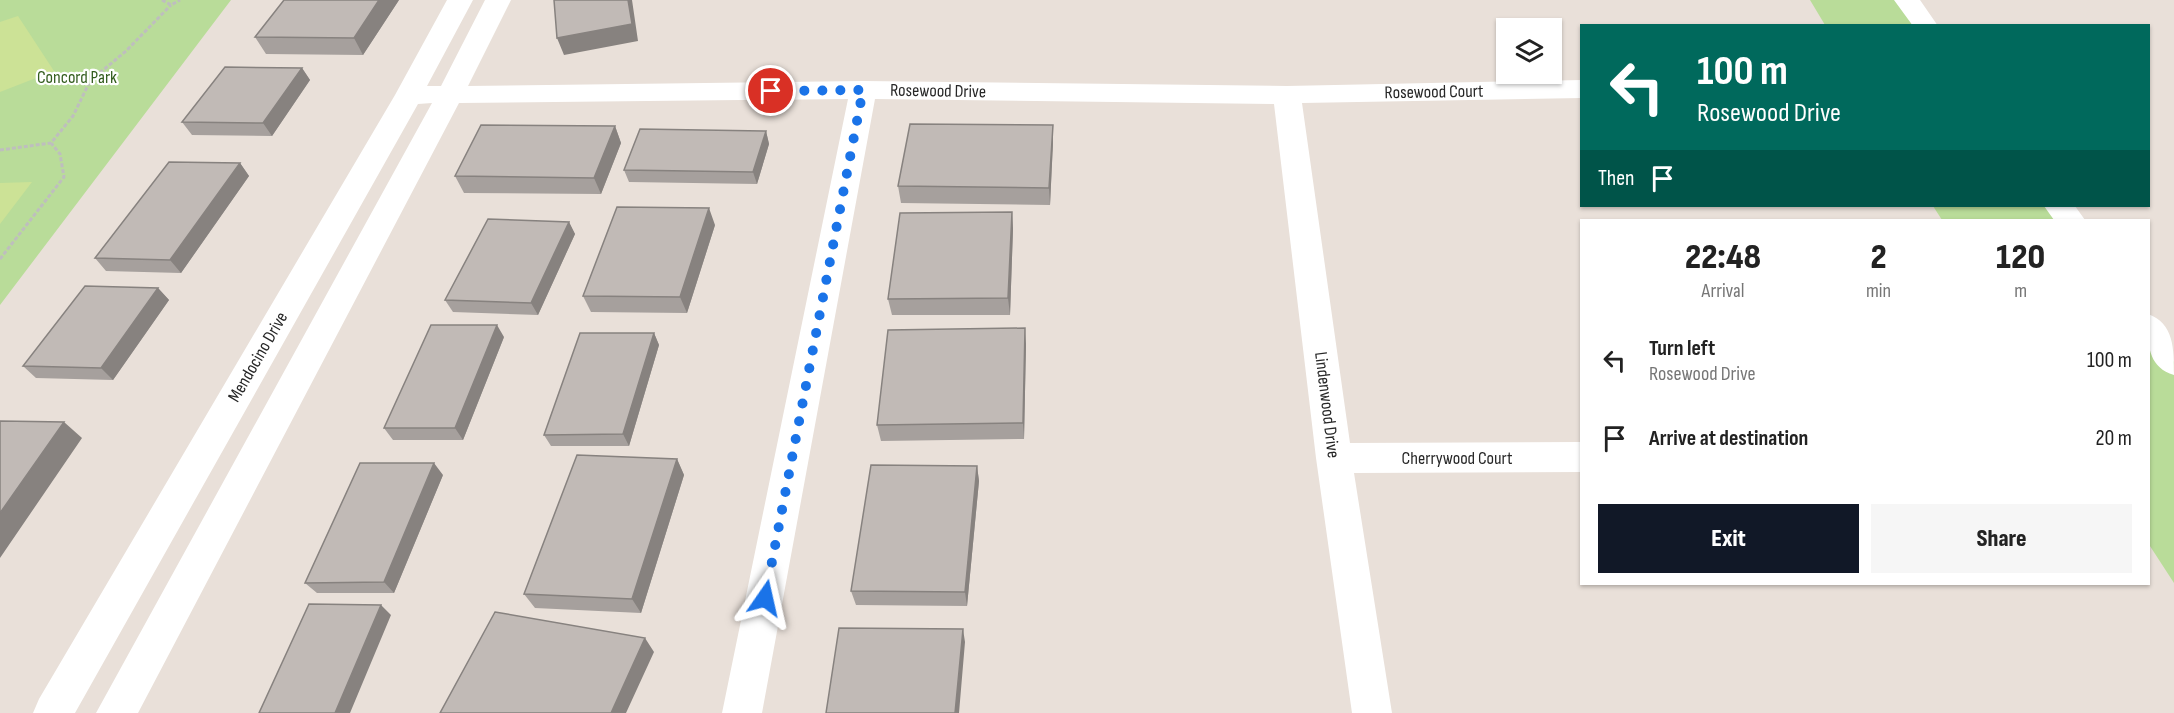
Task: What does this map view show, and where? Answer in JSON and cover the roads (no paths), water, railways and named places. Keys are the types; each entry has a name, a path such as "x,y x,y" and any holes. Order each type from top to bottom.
{"street":[{"name":"Mendocino Drive","path":"53,713 409,94 460,0"},
{"path":"116,713 450,95 498,0"},
{"path":"1907,0 1925,24"},
{"name":"Rosewood Court","path":"1287,95 1580,89"},
{"name":"Rosewood Drive","path":"409,94 863,90 1287,95"},
{"path":"742,713 863,90"},
{"name":"Lindenwood Drive","path":"1287,95 1334,458 1372,713"},
{"path":"2060,207 2069,219"},
{"path":"2150,329 2174,362"},
{"name":"Cherrywood Court","path":"1334,458 1580,457"}],"park label":[{"name":"Concord Park","path":"77,77"}]}
